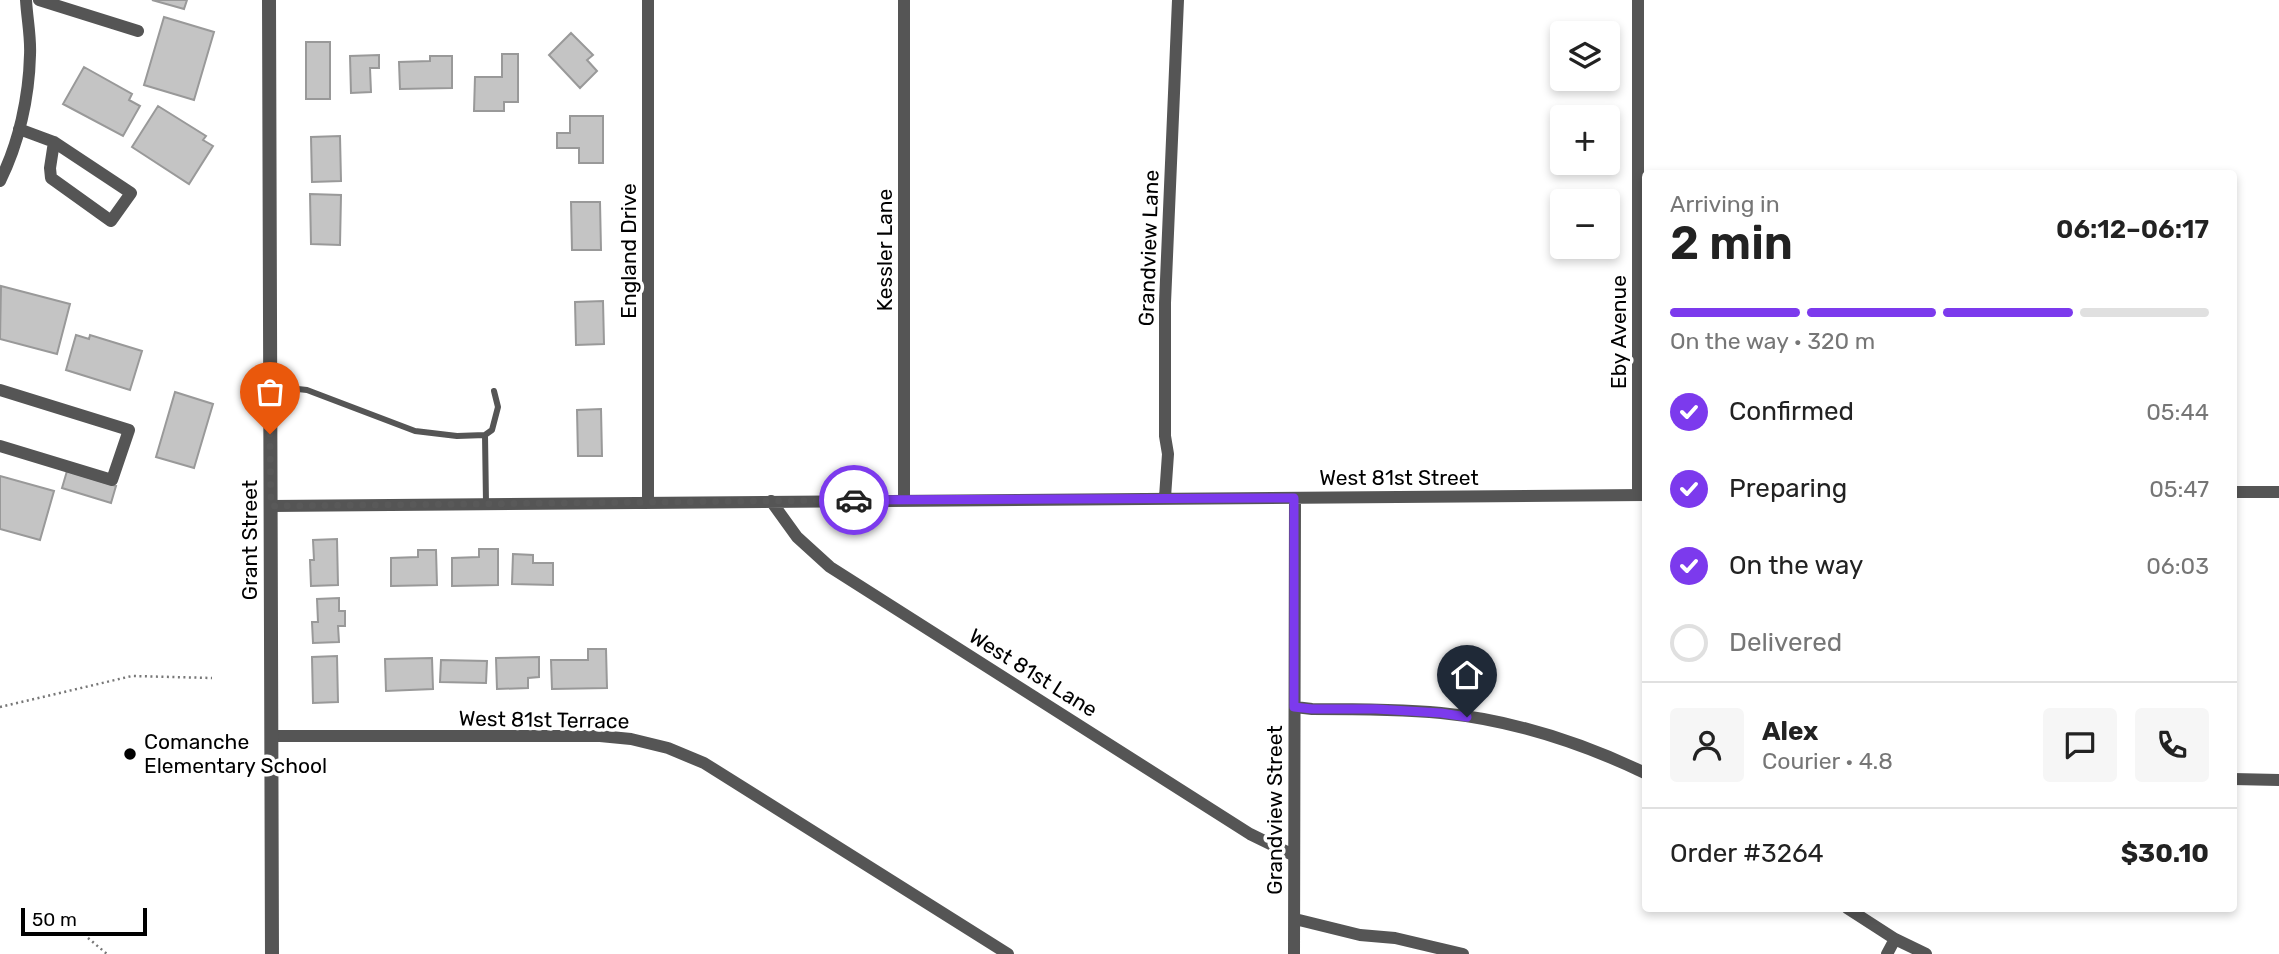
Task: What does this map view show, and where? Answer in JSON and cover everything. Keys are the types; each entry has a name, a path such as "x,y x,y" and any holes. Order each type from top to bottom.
{"street":[{"path":"0,181 11,160 27,95 30,53 26,0"},
{"path":"39,0 138,31"},
{"path":"84,13 89,0"},
{"name":"Grant Street","path":"269,0 272,954"},
{"name":"England Drive","path":"648,0 648,503"},
{"name":"Kessler Lane","path":"904,0 904,500"},
{"name":"Grandview Lane","path":"1165,498 1168,454 1165,436 1166,303 1178,0"},
{"name":"Eby Avenue","path":"1638,0 1642,495"},
{"path":"19,129 54,142 131,192 111,221 51,178 54,142"},
{"path":"0,390 129,429 112,480 0,446"},
{"path":"2237,492 2279,492"},
{"name":"West 81st Street","path":"271,506 1642,495"},
{"name":"Grandview Street","path":"1294,498 1294,954"},
{"name":"West 81st Lane","path":"771,501 797,537 830,567 1250,834 1293,855"},
{"path":"1294,707 1441,713 1493,720 1605,753 1642,772"},
{"name":"West 81st Terrace","path":"271,736 600,736 631,739 668,748 721,772 1009,954"},
{"path":"2237,779 2279,780"},
{"path":"1853,912 1895,939 1926,954"},
{"path":"1295,919 1360,935 1395,938 1463,954"},
{"path":"1887,954 1895,939"}],"lane":[{"path":"270,386 307,390 415,431 457,436 485,435 492,429 498,407 495,391"},
{"path":"485,435 486,505"}],"path":[{"path":"0,707 132,676 212,678"},
{"path":"88,938 107,954"}],"building":[{"path":"152,0 187,0 184,9"},
{"path":"164,17 214,32 194,100 144,85"},
{"path":"571,33 593,55 587,60 597,71 580,88 549,55"},
{"path":"306,42 330,42 330,99 306,99"},
{"path":"502,54 518,54 518,102 504,102 504,111 474,111 475,77 502,77"},
{"path":"379,55 379,68 370,68 371,92 351,93 350,56"},
{"path":"430,56 452,56 452,88 400,89 399,62 430,61"},
{"path":"84,67 132,94 129,100 140,106 123,136 63,104"},
{"path":"158,106 206,136 203,140 213,146 189,184 132,147"},
{"path":"570,116 603,116 603,163 579,163 579,148 557,148 557,133 570,133"},
{"path":"340,136 341,181 312,182 311,137"},
{"path":"310,194 341,195 340,245 311,244"},
{"path":"571,202 600,202 601,250 572,250"},
{"path":"1,286 70,304 57,354 0,339"},
{"path":"603,301 604,344 576,345 575,302"},
{"path":"76,335 89,339 90,335 142,351 130,390 66,370"},
{"path":"175,392 213,404 194,468 156,457"},
{"path":"601,409 602,456 578,456 577,410"},
{"path":"67,471 116,486 111,503 62,488"},
{"path":"0,476 54,491 40,540 0,529"},
{"path":"337,539 338,585 311,586 310,560 314,560 313,540"},
{"path":"479,549 498,549 498,585 452,586 452,558 479,557"},
{"path":"418,550 436,550 437,585 391,586 391,558 418,557"},
{"path":"513,554 533,555 533,563 553,563 553,585 512,584"},
{"path":"339,598 339,611 345,611 345,626 338,626 339,642 313,643 312,622 318,622 317,599"},
{"path":"588,649 606,649 607,688 552,689 551,660 588,660"},
{"path":"337,656 338,702 313,703 312,657"},
{"path":"539,657 539,677 528,678 528,688 497,689 496,658"},
{"path":"432,658 433,689 386,691 385,659"},
{"path":"441,660 487,661 486,683 440,682"}],"way so far":[{"path":"270,434 271,506 854,500"}],"place":[{"name":"Comanche Elementary School","path":"130,754"}],"route":[{"path":"854,500 1294,498 1294,707 1376,709 1467,717"}]}
